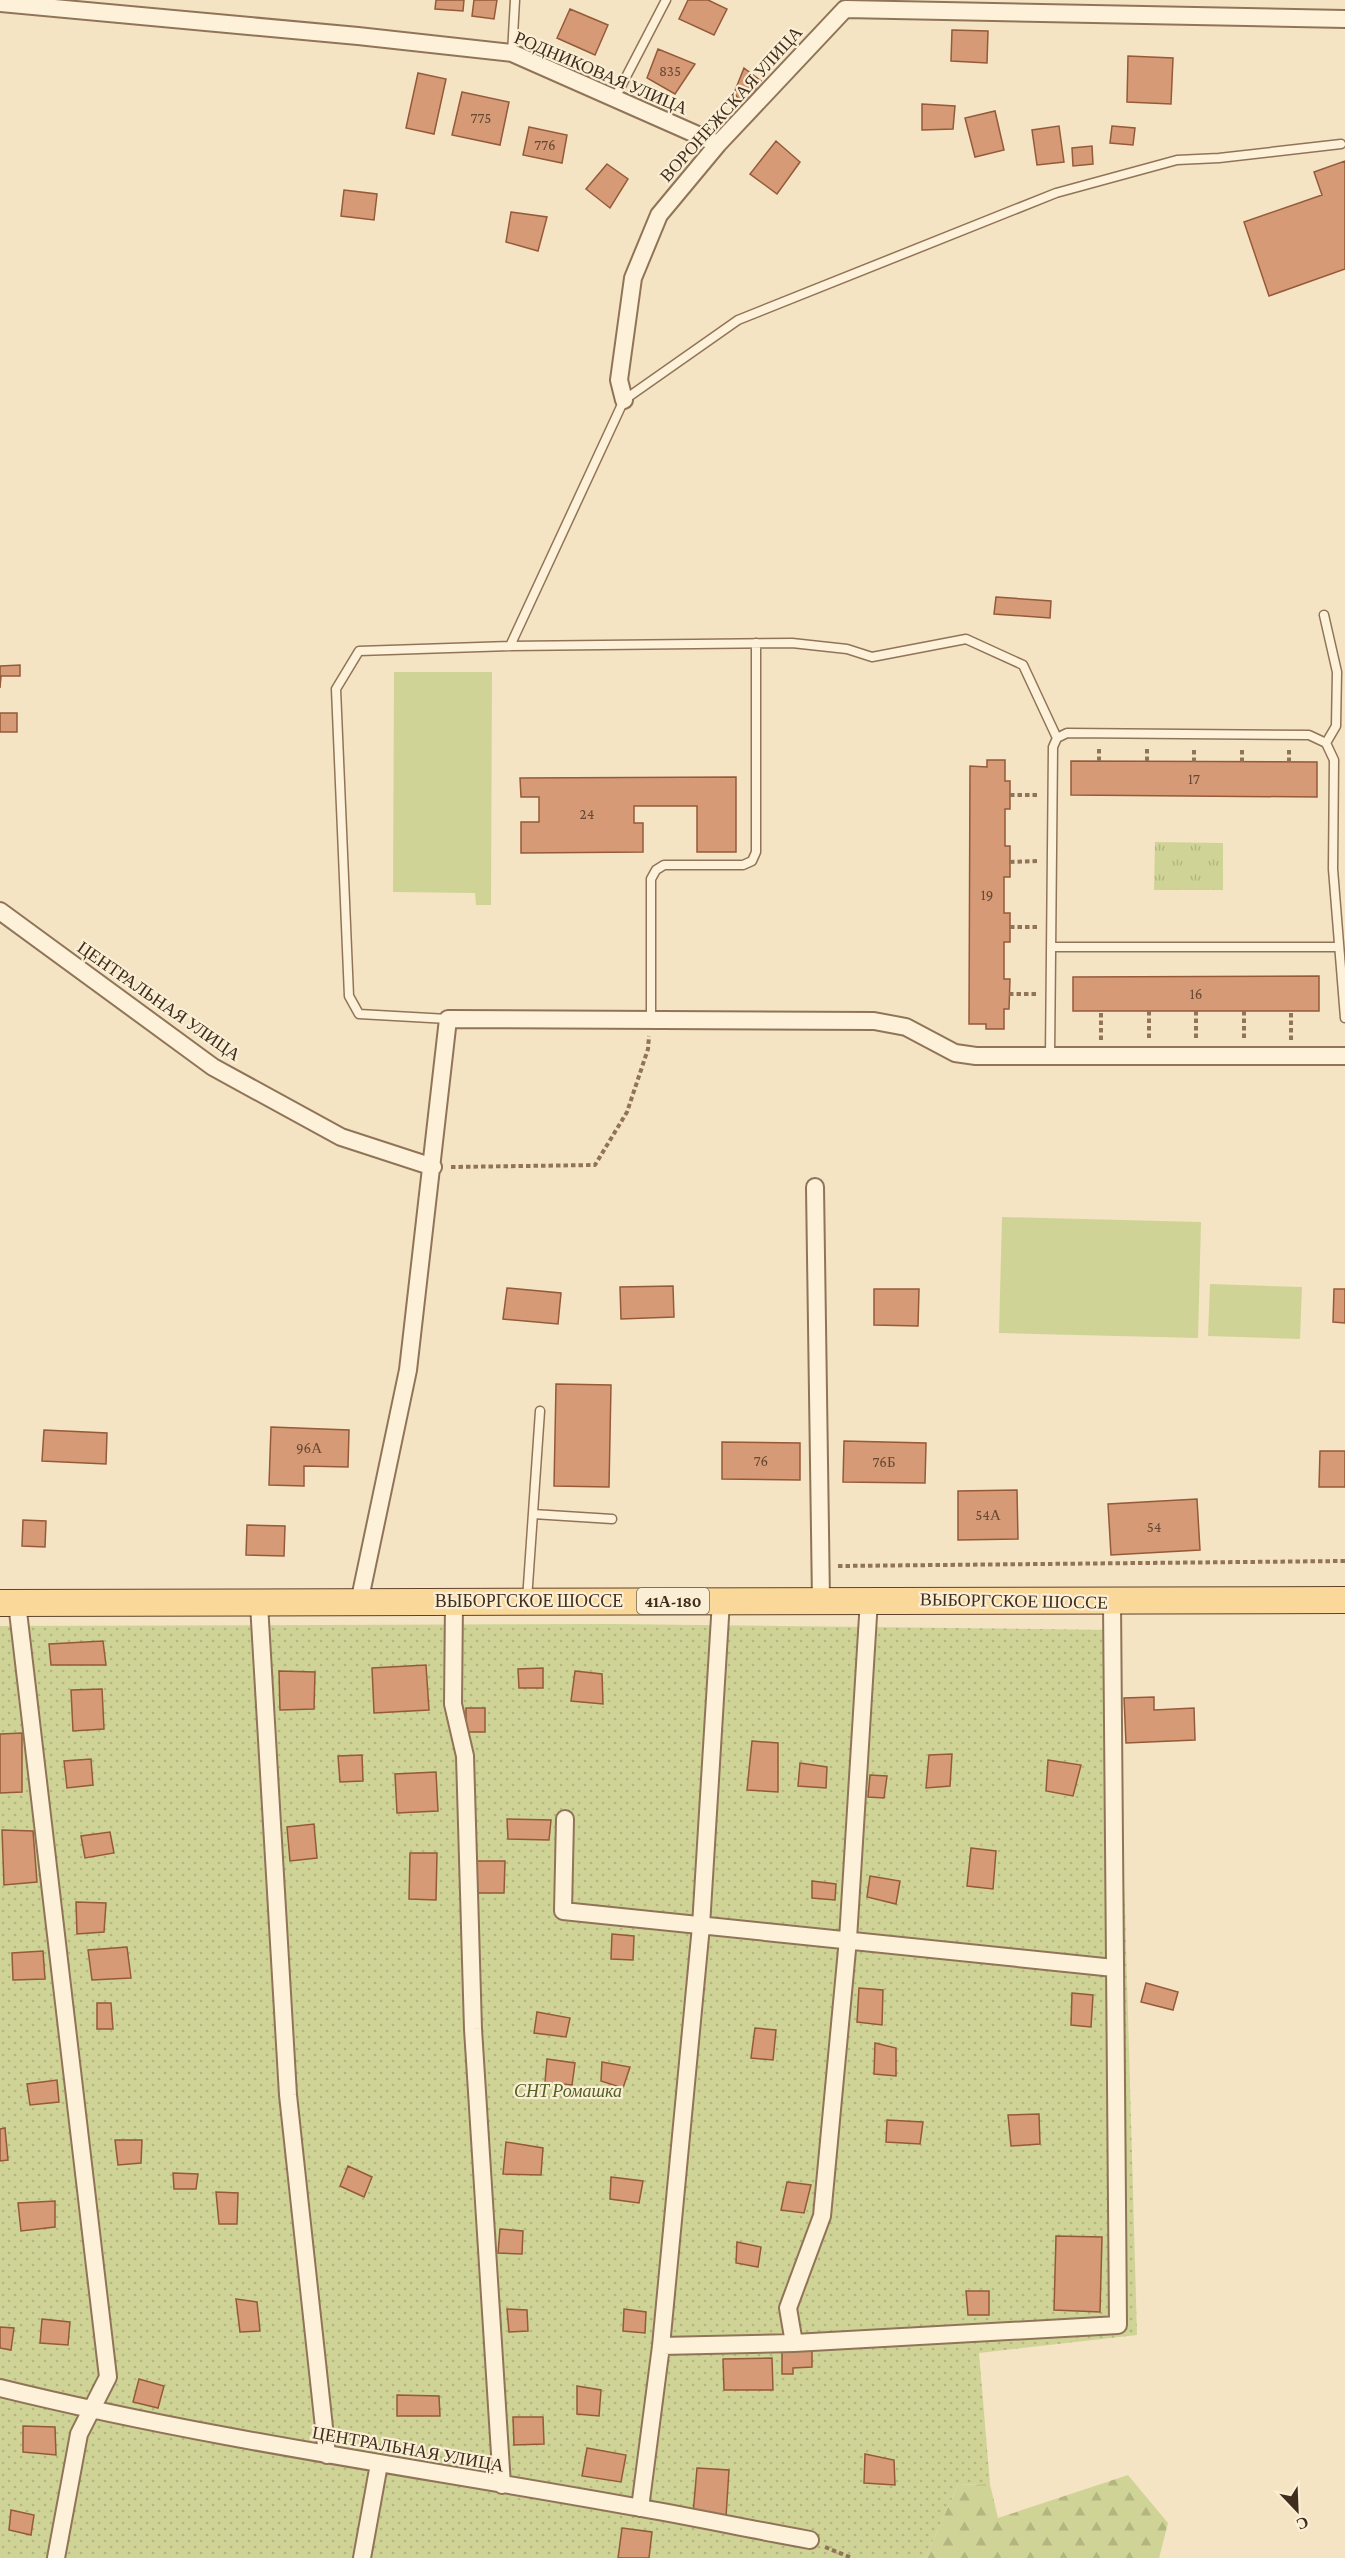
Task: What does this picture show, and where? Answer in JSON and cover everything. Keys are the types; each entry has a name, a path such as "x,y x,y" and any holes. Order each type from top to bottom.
{"main road":[{"name":"ВЫБОРГСКОЕ ШОССЕ","path":"8,1603 259,1604 527,1600 1112,1602 1345,1600"}],"street":[{"name":"РОДНИКОВАЯ УЛИЦА","path":"0,3 358,36 512,53 718,144"},
{"name":"ВОРОНЕЖСКАЯ УЛИЦА","path":"624,400 619,380 633,278 659,215 718,144 845,9 1345,19"},
{"name":"ЦЕНТРАЛЬНАЯ УЛИЦА","path":"0,911 213,1067 341,1137 433,1167"},
{"path":"359,1603 408,1370 433,1167 448,1019 874,1021 906,1027 955,1053 976,1056 1345,1056"},
{"path":"815,1186 820,1600"},
{"path":"794,2343 788,2308 822,2216 848,1939 869,1600"},
{"path":"640,2508 661,2346 701,1926 721,1601"},
{"path":"454,1602 453,1704 465,1756 472,2029 502,2485"},
{"path":"661,2346 794,2343 1118,2325 1112,1602"},
{"path":"8,1603 108,2377 79,2434 56,2558"},
{"path":"259,1604 288,2095 327,2455"},
{"path":"565,1819 563,1911 1114,1968"},
{"name":"ЦЕНТРАЛЬНАЯ УЛИЦА","path":"0,2388 93,2410 327,2455 640,2508 810,2540"},
{"path":"362,2558 379,2464"}],"lane":[{"path":"512,53 515,0"},
{"path":"615,98 666,0"},
{"path":"510,646 624,400 738,320 1056,193 1177,160 1219,158 1341,144"},
{"path":"1324,615 1337,672 1336,726 1326,742"},
{"path":"448,1019 359,1014 349,996 336,689 359,651 510,646 792,643 847,649 872,657 966,639 1023,665 1057,738"},
{"path":"651,1020 651,879 656,870 664,865 743,865 752,861 756,852 756,643"},
{"path":"1050,1056 1053,747 1057,738 1067,733 1310,735 1326,742 1334,760 1333,869 1345,1018"},
{"path":"1051,947 1339,947"},
{"path":"527,1600 540,1411"},
{"path":"533,1514 612,1519"}],"path":[{"path":"1010,795 1052,795"},
{"path":"1010,862 1052,861"},
{"path":"1010,927 1051,927"},
{"path":"1010,994 1051,994"},
{"path":"1101,1011 1101,1045"},
{"path":"1149,1011 1149,1045"},
{"path":"1196,1011 1196,1045"},
{"path":"1244,1011 1244,1045"},
{"path":"1291,1011 1291,1045"},
{"path":"433,1167 595,1165 627,1112 648,1049 651,1020"},
{"path":"819,1566 1345,1562"},
{"path":"810,2540 852,2558"}],"green space":[{"path":"394,672 492,672 491,905 476,905 475,893 393,892"},
{"path":"1155,842 1223,843 1223,890 1154,890"},
{"path":"1002,1217 1201,1222 1198,1338 999,1333"},
{"path":"1210,1284 1302,1287 1300,1339 1208,1336"},
{"name":"СНТ Ромашка","path":"613,1624 1112,1630 1125,1907 1137,2335 979,2353 990,2484 958,2485 925,2558 0,2558 0,1626"},
{"path":"1128,2475 1168,2523 1159,2558 925,2558 958,2485 990,2484 998,2518"}],"building":[{"path":"436,0 464,0 463,11 435,9"},
{"path":"474,0 497,0 494,19 472,16"},
{"path":"688,0 708,0 727,9 714,35 679,19"},
{"path":"570,9 608,25 595,55 557,38"},
{"path":"952,30 988,31 987,63 951,61"},
{"path":"658,49 695,64 675,94 647,78"},
{"path":"1128,56 1173,58 1171,104 1127,102"},
{"path":"744,68 761,81 744,105 734,93"},
{"path":"418,73 446,79 434,134 406,128"},
{"path":"462,92 509,102 500,145 452,135"},
{"path":"922,104 955,106 953,129 922,130"},
{"path":"995,111 1004,150 975,157 965,118"},
{"path":"1059,126 1064,162 1037,165 1032,130"},
{"path":"1112,126 1135,128 1133,145 1110,143"},
{"path":"529,127 567,135 562,163 523,155"},
{"path":"776,141 800,162 777,194 750,174"},
{"path":"1092,146 1093,164 1073,166 1072,148"},
{"path":"1345,161 1345,269 1269,296 1244,222 1322,195 1314,172"},
{"path":"607,164 628,179 610,208 586,189"},
{"path":"344,190 377,194 374,220 341,216"},
{"path":"511,212 547,217 538,251 506,242"},
{"path":"996,597 1051,601 1050,618 994,614"},
{"path":"20,665 20,676 1,676 0,688 0,666"},
{"path":"0,713 17,713 17,732 0,732"},
{"path":"987,760 1005,760 1005,781 1010,781 1010,809 1005,809 1005,846 1010,846 1010,877 1004,877 1004,913 1010,913 1010,942 1004,942 1004,979 1010,979 1009,1009 1004,1009 1004,1029 986,1029 986,1024 969,1024 970,766 987,767"},
{"path":"1071,761 1317,762 1317,797 1071,795"},
{"path":"736,777 736,852 697,852 697,806 634,806 634,823 643,823 643,852 521,853 521,822 539,822 539,797 521,797 520,778"},
{"path":"1319,976 1319,1011 1073,1011 1073,977"},
{"path":"673,1286 674,1317 621,1319 620,1287"},
{"path":"507,1288 561,1293 558,1324 503,1319"},
{"path":"874,1289 919,1289 918,1326 874,1325"},
{"path":"1334,1289 1345,1289 1345,1323 1333,1322"},
{"path":"556,1384 611,1385 609,1487 554,1486"},
{"path":"271,1427 349,1430 348,1467 304,1466 304,1486 269,1485"},
{"path":"44,1430 107,1433 106,1464 42,1461"},
{"path":"844,1441 926,1443 925,1483 843,1482"},
{"path":"722,1442 800,1443 800,1480 722,1479"},
{"path":"1320,1451 1345,1451 1345,1487 1319,1487"},
{"path":"1017,1490 1018,1539 958,1540 958,1491"},
{"path":"1197,1499 1200,1550 1111,1555 1108,1504"},
{"path":"23,1520 46,1521 45,1547 22,1546"},
{"path":"247,1525 285,1526 284,1556 246,1555"},
{"path":"103,1641 106,1665 51,1665 49,1644"},
{"path":"426,1665 429,1710 374,1713 372,1668"},
{"path":"543,1668 543,1688 519,1688 518,1669"},
{"path":"279,1671 315,1672 314,1709 280,1710"},
{"path":"575,1671 602,1674 603,1704 571,1701"},
{"path":"102,1689 104,1729 73,1731 71,1690"},
{"path":"1154,1697 1154,1710 1194,1708 1195,1740 1126,1743 1124,1698"},
{"path":"466,1708 485,1708 485,1732 466,1732"},
{"path":"22,1733 22,1792 0,1793 0,1734"},
{"path":"752,1741 778,1743 778,1792 747,1790"},
{"path":"952,1754 950,1786 926,1788 929,1755"},
{"path":"362,1755 363,1781 340,1782 338,1756"},
{"path":"91,1759 93,1785 67,1788 64,1761"},
{"path":"1048,1760 1081,1765 1073,1796 1046,1791"},
{"path":"800,1763 827,1767 826,1788 798,1786"},
{"path":"436,1772 438,1811 397,1813 395,1774"},
{"path":"870,1775 887,1776 884,1798 868,1797"},
{"path":"507,1819 551,1820 549,1840 508,1839"},
{"path":"314,1824 317,1858 290,1861 287,1827"},
{"path":"2,1830 33,1831 37,1882 4,1885"},
{"path":"110,1832 114,1853 85,1858 81,1836"},
{"path":"971,1848 996,1851 993,1889 967,1886"},
{"path":"410,1853 437,1853 436,1900 409,1899"},
{"path":"475,1861 505,1861 504,1893 474,1893"},
{"path":"870,1876 900,1881 896,1904 867,1897"},
{"path":"812,1881 836,1884 835,1900 812,1898"},
{"path":"76,1902 106,1903 104,1932 77,1934"},
{"path":"612,1934 634,1936 633,1960 611,1959"},
{"path":"127,1947 131,1978 92,1980 88,1950"},
{"path":"43,1951 45,1979 13,1980 12,1953"},
{"path":"1146,1983 1178,1992 1173,2010 1141,2002"},
{"path":"859,1988 883,1990 882,2025 857,2022"},
{"path":"1072,1993 1093,1995 1091,2027 1071,2025"},
{"path":"97,2003 111,2003 113,2029 97,2029"},
{"path":"537,2012 570,2018 566,2037 534,2033"},
{"path":"755,2028 776,2030 773,2060 751,2058"},
{"path":"875,2043 896,2048 896,2076 874,2074"},
{"path":"547,2059 575,2063 572,2085 545,2082"},
{"path":"602,2062 630,2067 623,2088 601,2081"},
{"path":"57,2080 59,2102 30,2105 27,2084"},
{"path":"1039,2114 1040,2144 1011,2146 1008,2115"},
{"path":"887,2120 923,2122 920,2144 886,2142"},
{"path":"5,2128 8,2160 0,2161 0,2129"},
{"path":"115,2140 142,2140 141,2163 118,2165"},
{"path":"506,2142 543,2148 541,2175 503,2174"},
{"path":"348,2166 372,2177 364,2197 340,2186"},
{"path":"173,2173 198,2174 196,2189 174,2189"},
{"path":"611,2177 643,2181 639,2203 610,2199"},
{"path":"787,2182 811,2185 804,2213 781,2210"},
{"path":"216,2192 238,2193 237,2224 219,2224"},
{"path":"55,2201 55,2227 21,2231 18,2203"},
{"path":"500,2229 523,2231 522,2254 498,2253"},
{"path":"1056,2236 1102,2237 1100,2312 1054,2310"},
{"path":"737,2242 761,2247 758,2267 736,2263"},
{"path":"966,2291 989,2291 989,2315 968,2315"},
{"path":"236,2299 257,2302 260,2331 240,2332"},
{"path":"507,2309 527,2310 528,2331 509,2332"},
{"path":"624,2309 646,2312 645,2333 623,2331"},
{"path":"42,2319 70,2322 68,2345 40,2343"},
{"path":"0,2327 14,2328 11,2350 0,2348"},
{"path":"812,2346 812,2367 793,2368 793,2374 782,2374 782,2347"},
{"path":"772,2358 773,2390 724,2390 723,2359"},
{"path":"139,2379 164,2386 158,2408 133,2402"},
{"path":"577,2386 601,2390 599,2416 577,2414"},
{"path":"397,2395 439,2396 440,2416 397,2416"},
{"path":"513,2417 543,2417 544,2444 514,2445"},
{"path":"23,2426 55,2427 56,2455 23,2452"},
{"path":"587,2448 626,2455 621,2482 582,2476"},
{"path":"865,2454 894,2460 895,2485 864,2483"},
{"path":"697,2468 729,2470 726,2517 693,2514"},
{"path":"11,2510 34,2515 31,2535 9,2530"},
{"path":"622,2528 652,2532 649,2558 618,2558"}]}
